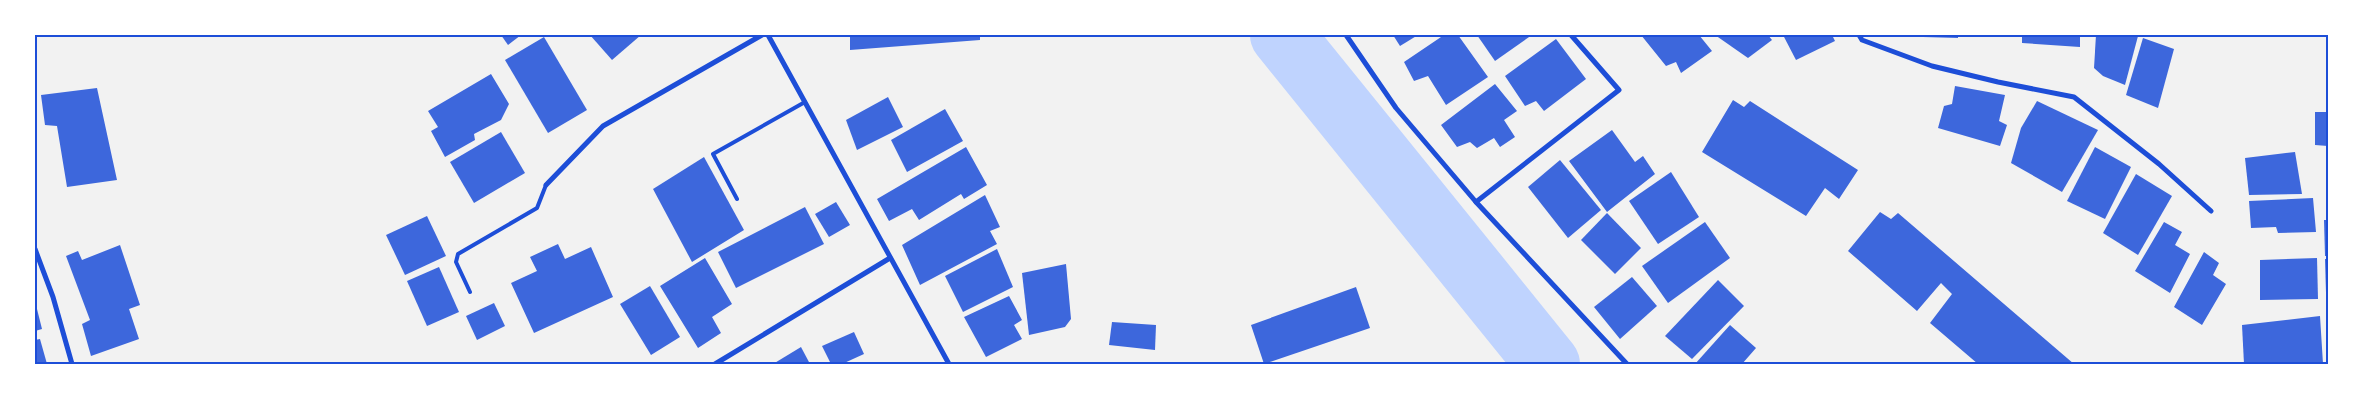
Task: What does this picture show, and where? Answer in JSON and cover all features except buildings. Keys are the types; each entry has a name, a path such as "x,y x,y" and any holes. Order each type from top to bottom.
{"street":[{"path":"546,185 603,126 762,35"},
{"path":"768,35 949,364"},
{"path":"1346,35 1396,108 1476,202 1627,364"},
{"path":"1476,202 1619,90 1571,35"},
{"path":"1859,35 1862,40 1932,66 1998,82 2074,97 2159,164 2211,211"},
{"path":"35,249 53,298 72,364"},
{"path":"715,364 890,258"}],"lane":[{"path":"738,199 713,154 805,102"},
{"path":"470,292 456,262 458,254 537,208 546,185"}],"waterway":[{"path":"1282,35 1548,364"}]}
